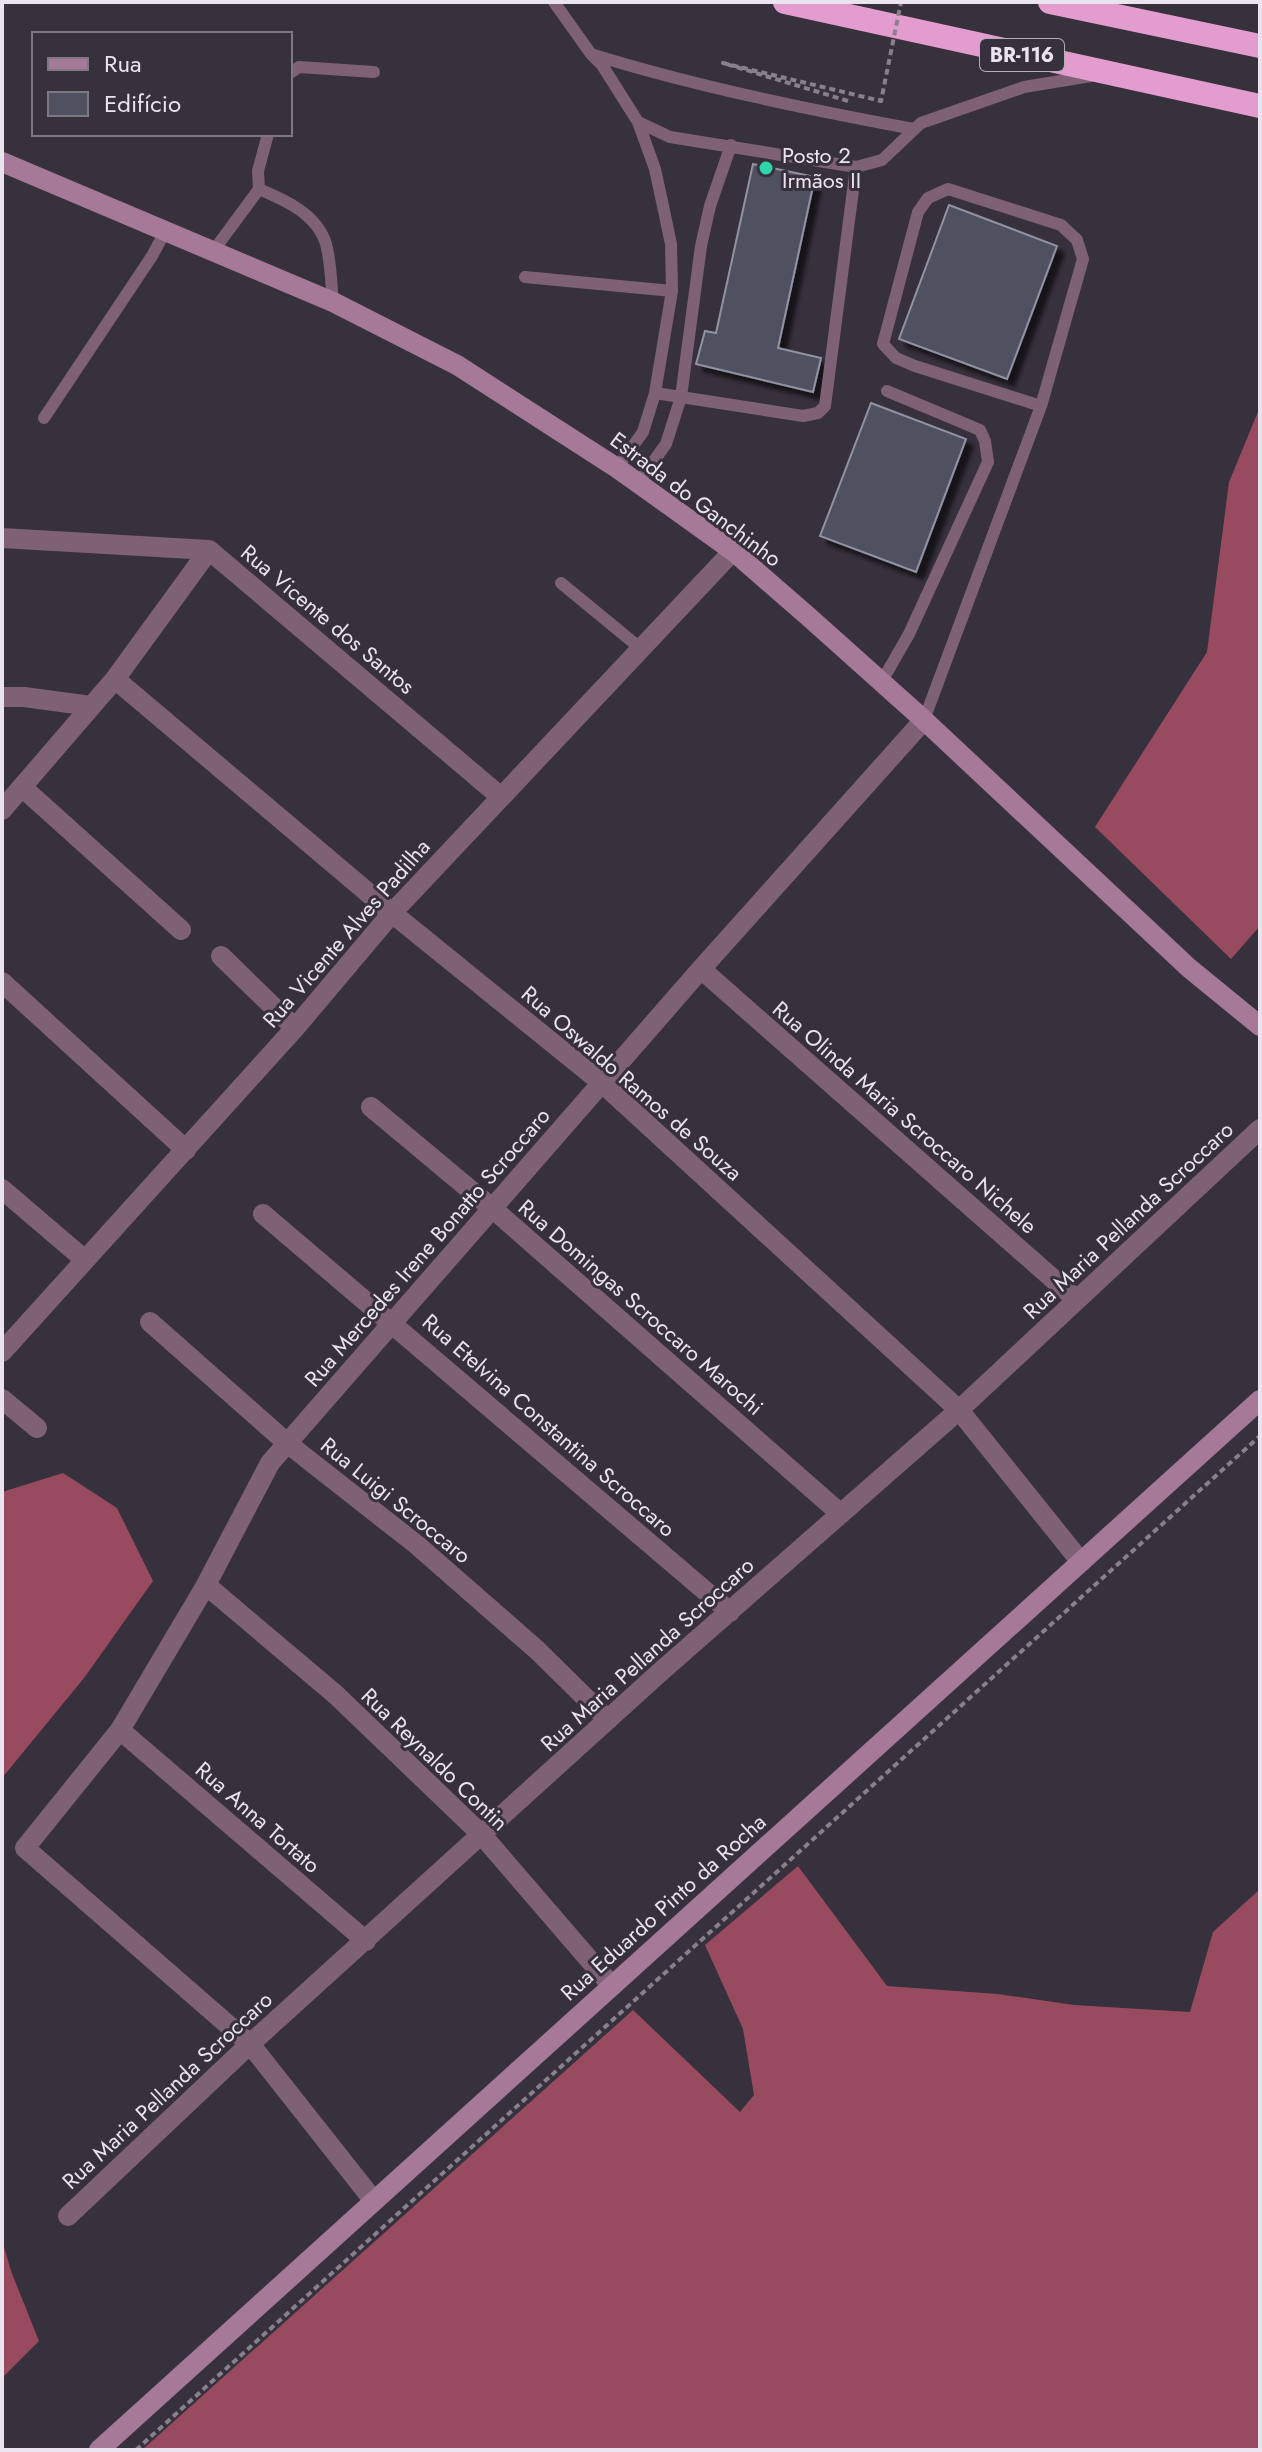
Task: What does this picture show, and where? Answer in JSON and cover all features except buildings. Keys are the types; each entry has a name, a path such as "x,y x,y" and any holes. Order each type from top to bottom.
{"highway":[{"name":"BR-116","path":"785,2 1260,106"},
{"path":"1050,2 1260,46"}],"main road":[{"name":"Estrada do Ganchinho","path":"2,162 333,302 457,365 617,468 733,551 882,681 1180,960 1260,1026"},
{"name":"Rua Eduardo Pinto da Rocha","path":"99,2450 1260,1400"}],"street":[{"name":"Rua Vicente dos Santos","path":"2,538 209,550 501,797"},
{"path":"2,810 115,679 209,550"},
{"name":"Rua Vicente Alves Padilha","path":"2,1352 295,1028 392,913 733,551"},
{"name":"Rua Oswaldo Ramos de Souza","path":"115,679 392,913 602,1083 959,1410 1081,1562"},
{"path":"2,697 91,706"},
{"name":"Rua Mercedes Irene Bonatto Scroccaro","path":"250,2044 25,1848 120,1730 206,1585 270,1463 701,969 924,720"},
{"path":"22,787 181,930"},
{"path":"221,956 295,1028"},
{"name":"Rua Olinda Maria Scroccaro Nichele","path":"701,969 1077,1300"},
{"path":"2,982 186,1150"},
{"name":"Rua Domingas Scroccaro Marochi","path":"371,1107 492,1208 841,1514"},
{"name":"Rua Maria Pellanda Scroccaro","path":"68,2216 250,2044 481,1834 959,1410 1260,1129"},
{"path":"2,1189 85,1260"},
{"name":"Rua Etelvina Constantina Scroccaro","path":"263,1214 730,1612"},
{"name":"Rua Luigi Scroccaro","path":"150,1322 287,1443 417,1545 537,1650 608,1720"},
{"path":"2,1399 37,1428"},
{"name":"Rua Reynaldo Contin","path":"206,1585 335,1694 481,1834 612,1986"},
{"name":"Rua Anna Tortato","path":"120,1730 366,1941"},
{"path":"250,2044 374,2201"}],"lane":[{"path":"554,2 602,65 638,122 655,169 668,231 672,291 655,393 643,432 617,468"},
{"path":"591,54 646,71 914,129"},
{"path":"292,72 299,67 374,72"},
{"path":"638,122 670,137 856,167 882,160 921,123 1024,87 1106,74"},
{"path":"214,250 259,189 258,171 267,136"},
{"path":"638,483 666,444 681,397 701,246 710,206 731,145"},
{"path":"655,393 803,416 818,413 825,406 856,167"},
{"path":"259,189 297,207 316,226 326,243 333,302"},
{"path":"924,720 1041,406 1083,259 1077,240 1061,225 948,189 928,198 918,212 883,344 896,358 915,366 1041,406"},
{"path":"44,418 152,256 166,230"},
{"path":"525,277 672,291"},
{"path":"882,681 909,634 988,462 980,430 887,391"},
{"path":"561,583 640,648"}],"path":[{"path":"848,101 723,63 881,101 901,2"},
{"path":"136,2450 1260,1436"}],"shaded area":[{"path":"1260,407 1260,926 1231,959 1095,827 1207,652 1229,482"},
{"path":"63,1473 117,1508 153,1581 84,1678 2,1778 2,1492"},
{"path":"798,1866 887,1986 998,1994 1074,2005 1190,2012 1213,1932 1260,1889 1260,2450 142,2450 633,2010 740,2112 754,2095 743,2029 705,1945"},
{"path":"2,2240 39,2341 2,2378"}],"place":[{"name":"Posto 2 Irmãos II","path":"766,168"}]}
